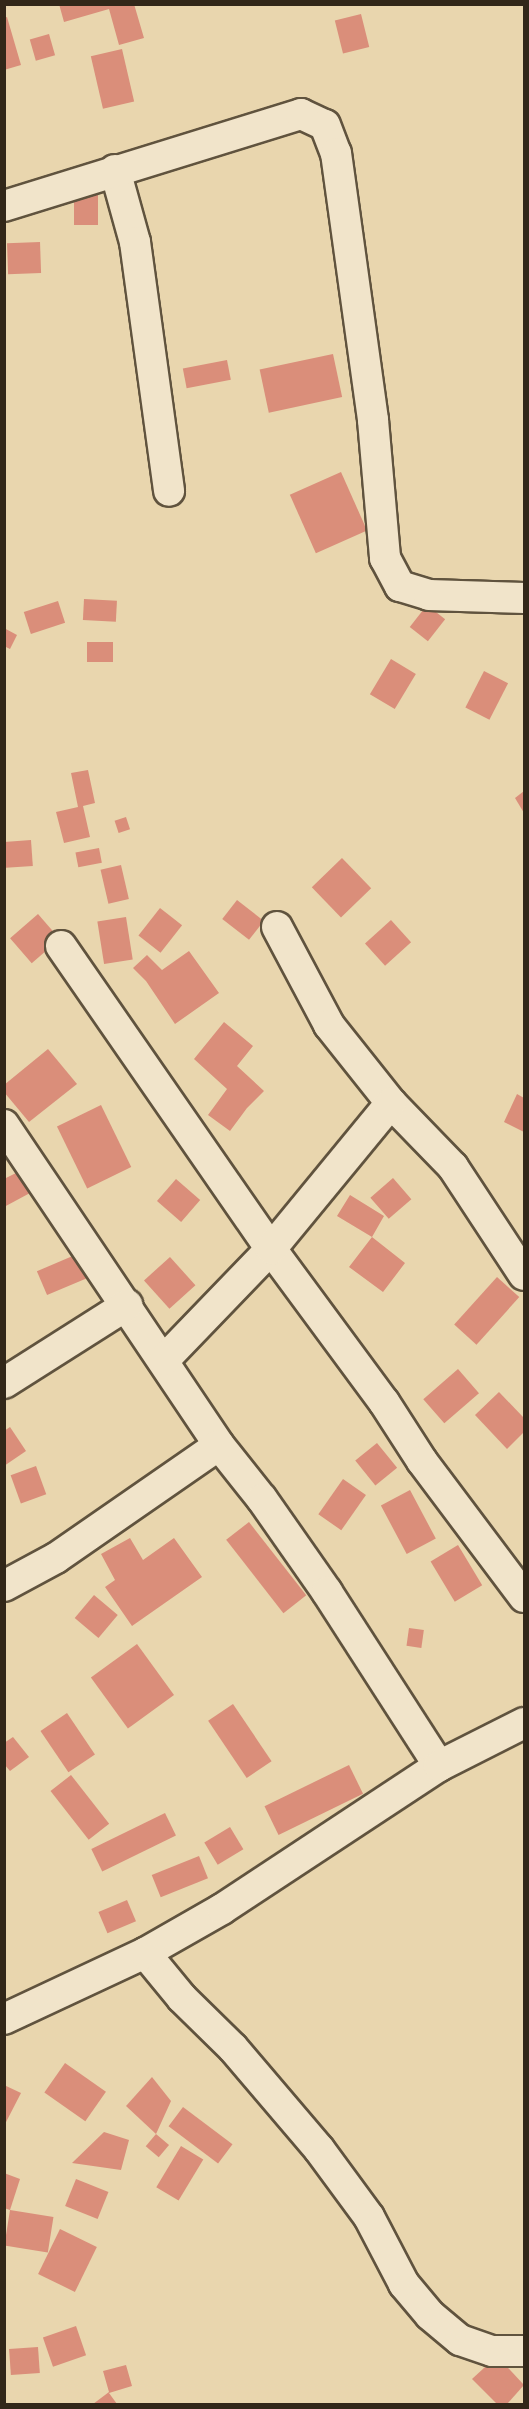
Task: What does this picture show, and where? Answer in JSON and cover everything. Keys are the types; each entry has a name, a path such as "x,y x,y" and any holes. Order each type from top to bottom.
{"street":[{"path":"4,206 301,114 325,125 336,153 372,408 385,558 400,586 429,595 525,598"},
{"path":"115,170 135,242 169,491"},
{"path":"277,927 329,1024 391,1103 453,1167 525,1275"},
{"path":"61,946 271,1249 384,1402 422,1461 522,1585"},
{"path":"164,1360 271,1249 391,1103"},
{"path":"4,1125 219,1445 262,1499 327,1592 439,1766"},
{"path":"4,1383 127,1305"},
{"path":"4,1586 56,1558 219,1445"},
{"path":"4,2019 145,1953 222,1909 439,1766 525,1723"},
{"path":"145,1953 182,1998 233,2048 319,2150 369,2217 404,2283 430,2315 460,2340 492,2351 523,2351"}],"building":[{"path":"59,4 134,4 144,38 119,45 109,9 64,22"},
{"path":"361,14 369,47 343,54 335,21"},
{"path":"7,17 21,65 4,70 4,18"},
{"path":"49,34 55,55 36,61 30,40"},
{"path":"122,49 134,102 103,109 91,56"},
{"path":"74,192 98,192 98,225 74,225"},
{"path":"40,242 41,273 8,274 7,243"},
{"path":"333,354 342,397 269,413 260,370"},
{"path":"227,360 231,380 187,388 183,369"},
{"path":"341,472 367,530 316,553 290,495"},
{"path":"84,599 117,601 116,622 83,620"},
{"path":"58,601 65,623 31,634 24,612"},
{"path":"427,605 445,619 428,641 410,627"},
{"path":"4,628 17,635 10,649 4,646"},
{"path":"87,642 113,642 113,662 87,662"},
{"path":"391,659 416,674 395,709 370,694"},
{"path":"484,671 508,683 489,720 465,708"},
{"path":"88,770 95,803 83,806 90,837 64,843 56,812 78,807 71,773"},
{"path":"524,791 524,813 515,798"},
{"path":"126,817 130,829 119,833 115,821"},
{"path":"31,840 33,866 6,868 4,842"},
{"path":"99,848 102,863 78,867 75,853"},
{"path":"342,858 371,888 341,917 312,887"},
{"path":"121,865 129,899 108,904 101,870"},
{"path":"237,900 264,921 249,940 222,919"},
{"path":"160,908 182,925 161,953 138,936"},
{"path":"38,914 60,939 32,963 10,938"},
{"path":"126,917 133,959 104,964 97,922"},
{"path":"391,920 411,942 385,966 365,943"},
{"path":"189,951 219,993 175,1024 146,981 133,968 147,955 162,970"},
{"path":"224,1022 253,1046 237,1066 264,1091 247,1108 230,1131 208,1115 227,1089 194,1059"},
{"path":"48,1049 77,1084 29,1122 4,1092 4,1085"},
{"path":"517,1094 524,1098 524,1132 504,1122"},
{"path":"101,1105 131,1167 87,1188 57,1126"},
{"path":"18,1172 30,1193 4,1207 4,1179"},
{"path":"393,1178 411,1199 389,1219 370,1198"},
{"path":"176,1179 200,1200 181,1222 157,1201"},
{"path":"350,1195 384,1216 372,1237 337,1216"},
{"path":"372,1237 405,1263 383,1292 349,1267"},
{"path":"82,1252 92,1276 47,1295 37,1271"},
{"path":"170,1257 195,1285 169,1309 144,1280"},
{"path":"497,1277 519,1297 476,1345 454,1325"},
{"path":"458,1369 479,1393 444,1423 423,1399"},
{"path":"499,1392 524,1418 524,1432 507,1449 475,1415"},
{"path":"10,1427 26,1451 4,1466 4,1431"},
{"path":"377,1443 397,1468 375,1485 355,1461"},
{"path":"36,1466 46,1494 21,1503 11,1475"},
{"path":"343,1479 366,1495 341,1530 318,1514"},
{"path":"410,1490 436,1539 407,1554 381,1505"},
{"path":"249,1522 306,1595 283,1613 226,1540"},
{"path":"130,1538 143,1560 174,1538 202,1577 132,1626 105,1587 115,1580 101,1554"},
{"path":"458,1545 482,1585 455,1602 431,1561"},
{"path":"94,1595 118,1615 98,1638 75,1618"},
{"path":"409,1628 424,1630 421,1648 406,1646"},
{"path":"137,1644 174,1695 128,1728 91,1678"},
{"path":"233,1704 272,1761 247,1778 208,1721"},
{"path":"67,1713 95,1754 68,1772 40,1731"},
{"path":"13,1737 29,1757 10,1771 4,1764 4,1743"},
{"path":"349,1765 363,1794 279,1835 265,1806"},
{"path":"71,1775 109,1824 89,1840 51,1791"},
{"path":"165,1813 176,1835 102,1871 91,1849"},
{"path":"230,1827 243,1849 218,1865 204,1842"},
{"path":"199,1856 208,1878 161,1897 152,1875"},
{"path":"127,1900 136,1921 107,1933 98,1912"},
{"path":"65,2063 106,2092 85,2121 44,2092"},
{"path":"152,2077 171,2101 156,2134 126,2106"},
{"path":"4,2085 21,2093 4,2126"},
{"path":"183,2107 233,2144 218,2163 169,2126"},
{"path":"104,2132 129,2140 121,2170 72,2163"},
{"path":"156,2134 169,2145 159,2157 146,2146"},
{"path":"181,2146 203,2159 179,2201 156,2187"},
{"path":"4,2173 20,2179 10,2210 4,2208"},
{"path":"76,2179 108,2192 98,2219 65,2206"},
{"path":"10,2210 53,2217 48,2252 4,2246"},
{"path":"60,2229 97,2247 75,2292 38,2274"},
{"path":"76,2326 86,2355 53,2367 43,2337"},
{"path":"38,2347 40,2373 11,2375 9,2349"},
{"path":"497,2356 524,2385 507,2404 497,2404 472,2379"},
{"path":"126,2365 132,2386 109,2393 117,2404 93,2404 109,2392 103,2371"}]}
